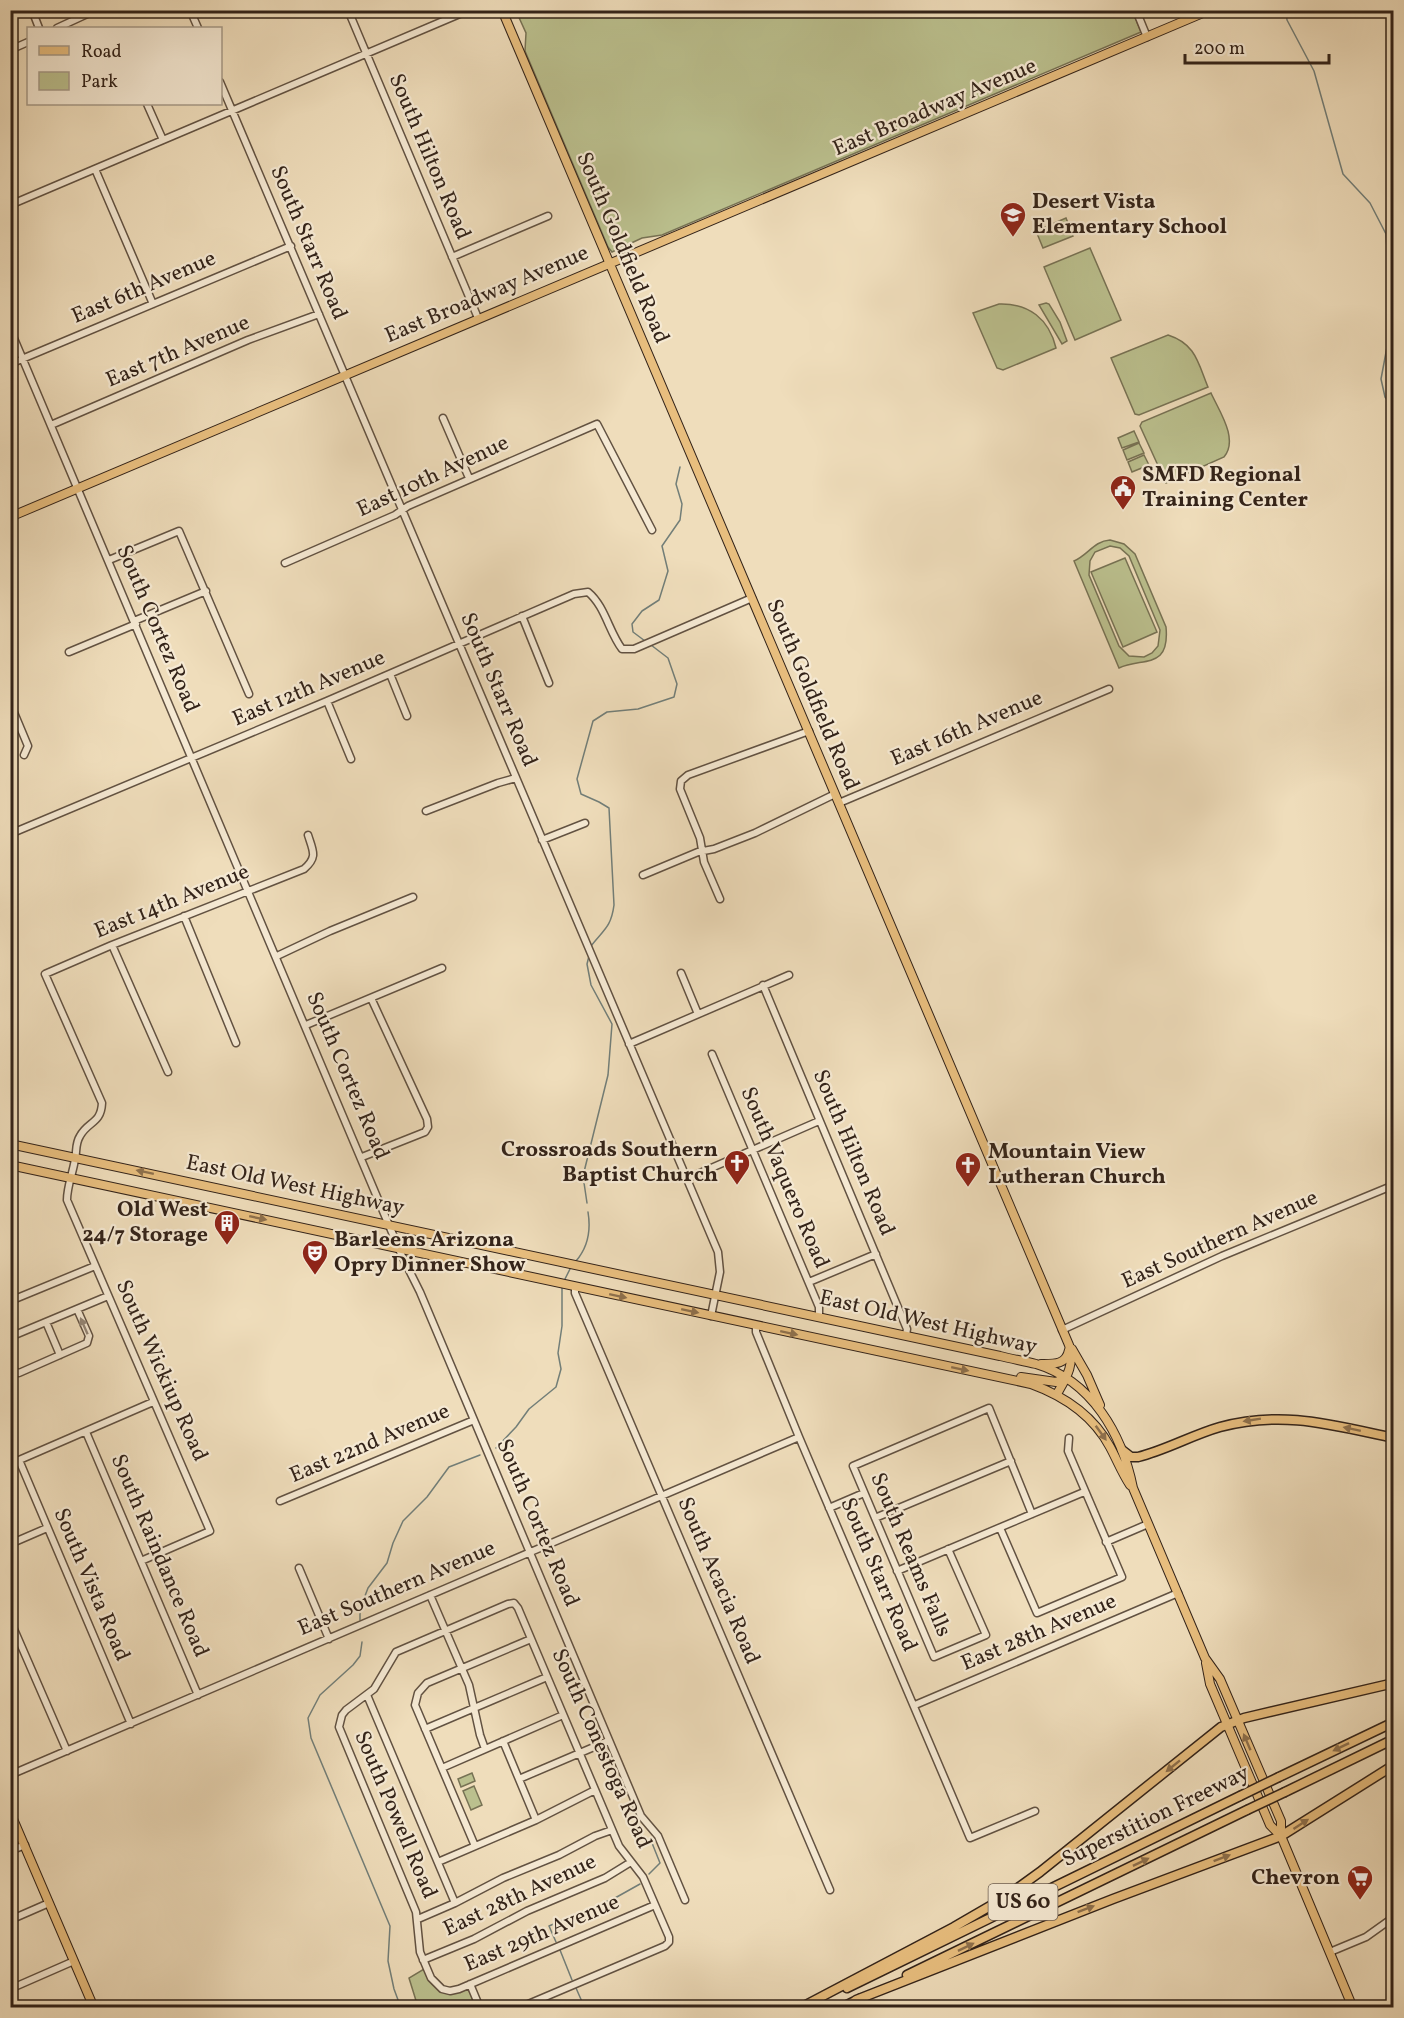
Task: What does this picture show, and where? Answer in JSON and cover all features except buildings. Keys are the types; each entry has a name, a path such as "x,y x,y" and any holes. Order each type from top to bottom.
{"highway":[{"path":"1122,1450 1131,1457 1138,1457 1220,1427 1269,1418 1310,1421 1394,1438"},
{"path":"800,2007 954,1927 1004,1898 1221,1727 1238,1720 1394,1683"},
{"name":"Superstition Freeway","path":"806,2007 1394,1722"},
{"name":"Superstition Freeway","path":"841,2007 1394,1739"},
{"path":"856,2000 1090,1907 1281,1836 1394,1765"}],"main road":[{"name":"South Goldfield Road","path":"502,10 1069,1345 1072,1355 1071,1364 1057,1394"},
{"name":"East Broadway Avenue","path":"10,517 1210,10"},
{"name":"East Old West Highway","path":"10,1144 1037,1364 1066,1378 1089,1397 1107,1420 1122,1450 1133,1488"},
{"name":"East Old West Highway","path":"10,1165 1030,1384 1057,1394 1081,1411 1111,1447 1122,1473 1133,1488"},
{"path":"1037,1364 1061,1363 1067,1356 1069,1345"},
{"path":"1069,1345 1087,1375 1107,1420"},
{"path":"990,1375 1056,1382 1066,1378"},
{"path":"1133,1488 1205,1658 1210,1684 1227,1725 1270,1826 1281,1836"},
{"path":"1205,1658 1220,1679 1281,1821 1281,1836 1353,2007"},
{"path":"10,1812 94,2007"}],"street":[{"path":"32,10 39,27"},
{"path":"59,27 96,10"},
{"path":"190,10 198,27"},
{"name":"South Hilton Road","path":"348,10 478,318"},
{"path":"10,205 469,10"},
{"path":"1136,10 1147,37"},
{"path":"10,50 27,42"},
{"name":"South Starr Road","path":"222,86 720,1258 720,1272 711,1316"},
{"path":"147,105 163,140"},
{"path":"95,170 153,304"},
{"path":"452,257 548,216"},
{"name":"East 6th Avenue","path":"10,364 291,246"},
{"name":"East 7th Avenue","path":"51,425 249,340 319,314"},
{"name":"South Cortez Road","path":"10,329 530,1552 608,1741 641,1816 658,1836 685,1899"},
{"path":"442,418 470,478"},
{"name":"East 10th Avenue","path":"285,563 470,478 597,424 652,530"},
{"path":"109,560 179,531 249,694"},
{"path":"69,652 206,591"},
{"name":"East 12th Avenue","path":"10,834 459,645 574,594 588,592 595,598 622,649 634,649 752,598"},
{"path":"522,616 549,683"},
{"path":"390,674 407,716"},
{"name":"East 16th Avenue","path":"839,803 1109,689"},
{"path":"327,701 351,759"},
{"path":"10,703 28,746 24,755"},
{"path":"720,899 704,862 700,838 680,789 681,781 688,775 808,731"},
{"path":"426,811 516,778"},
{"path":"643,875 755,833 835,794"},
{"path":"542,840 585,823"},
{"name":"East 14th Avenue","path":"45,974 304,869 312,862 314,854 308,835"},
{"path":"277,957 330,931 413,897"},
{"path":"184,916 236,1043"},
{"path":"112,945 168,1072"},
{"path":"306,1025 442,968"},
{"path":"681,973 698,1014"},
{"name":"South Wickiup Road","path":"45,974 102,1103 102,1113 87,1127 76,1145 76,1158 67,1200 210,1531 141,1561"},
{"path":"629,1044 789,975"},
{"name":"South Hilton Road","path":"763,985 907,1329 906,1335"},
{"path":"362,1157 425,1132 428,1127 427,1119 371,998"},
{"name":"South Vaquero Road","path":"712,1054 819,1307 819,1317"},
{"path":"686,1179 819,1120"},
{"name":"East Southern Avenue","path":"1062,1330 1222,1256 1394,1185"},
{"path":"808,1282 876,1254"},
{"path":"10,1301 95,1266"},
{"name":"South Acacia Road","path":"567,1285 575,1293 830,1890"},
{"path":"10,1337 108,1296"},
{"path":"10,1366 19,1373 87,1343 89,1336 77,1309"},
{"path":"46,1322 60,1355"},
{"name":"South Starr Road","path":"756,1326 756,1332 798,1437 915,1705 970,1838 1035,1811"},
{"path":"10,1464 153,1402"},
{"name":"South Reams Falls","path":"948,1549 986,1635 934,1657 853,1466 989,1408 1011,1461"},
{"name":"East 22nd Avenue","path":"280,1502 474,1420"},
{"name":"South Raindance Road","path":"86,1432 198,1695"},
{"name":"East Southern Avenue","path":"10,1775 798,1437"},
{"path":"999,1527 1037,1613 1122,1577 1068,1451 1069,1438"},
{"name":"South Vista Road","path":"19,1460 130,1724"},
{"path":"875,1518 1011,1461 1032,1514"},
{"path":"897,1571 1084,1492"},
{"path":"829,1508 864,1493"},
{"path":"1106,1542 1148,1524"},
{"path":"10,1544 47,1528"},
{"path":"299,1568 329,1639"},
{"name":"East 28th Avenue","path":"915,1705 1178,1593"},
{"path":"430,1595 469,1685 485,1749"},
{"name":"South Conestoga Road","path":"446,1631 508,1604 514,1603 518,1608 612,1830 623,1852 643,1877 669,1942 665,1946 519,2007"},
{"path":"10,1620 67,1751"},
{"path":"446,1631 396,1652 374,1689 367,1695 455,1903"},
{"path":"475,1846 415,1705 418,1693 427,1683 531,1639"},
{"path":"425,1729 547,1677"},
{"name":"South Powell Road","path":"367,1695 346,1710 340,1720 341,1734 418,1919 419,1945 423,1960 431,1978 442,1989"},
{"path":"442,1768 563,1715"},
{"path":"503,1741 536,1820"},
{"path":"519,1779 608,1741"},
{"path":"438,1862 536,1820 596,1790"},
{"path":"418,1919 503,1878 612,1830"},
{"path":"10,1851 25,1845"},
{"name":"East 28th Avenue","path":"423,1960 474,1939 527,1911 605,1878 631,1862"},
{"path":"10,1920 49,1903"},
{"name":"East 29th Avenue","path":"442,1989 450,1991 470,1984 655,1905"},
{"path":"1330,1952 1365,1937 1394,1917"},
{"path":"10,1989 74,1961"},
{"path":"470,1984 480,2007"}],"green space":[{"path":"1132,10 1141,32 662,235 642,238 612,252 525,51 526,33 516,11"},
{"path":"1066,218 1073,236 1043,248 1036,231"},
{"path":"1090,248 1121,320 1075,340 1044,267"},
{"path":"999,304 1020,306 1036,315 1048,329 1056,348 1003,370 997,368 973,313"},
{"path":"1049,304 1060,322 1067,341 1062,344 1039,305"},
{"path":"1168,335 1185,344 1195,355 1208,387 1139,415 1135,414 1111,358"},
{"path":"1211,393 1229,434 1228,450 1224,457 1166,483 1140,426 1142,422"},
{"path":"1134,431 1139,442 1122,448 1118,438"},
{"path":"1139,443 1144,453 1127,460 1123,450"},
{"path":"1144,455 1149,465 1132,472 1128,462"},
{"path":"1110,540 1124,544 1135,554 1166,627 1164,650 1153,660 1119,668 1074,561 1104,541","holes":["1110,546 1120,548 1129,556 1160,630 1158,646 1144,657 1129,656 1119,646 1089,575 1090,561 1095,552"]},
{"path":"1125,558 1157,632 1123,647 1091,572"},
{"path":"472,1773 475,1781 461,1787 458,1779"},
{"path":"474,1786 482,1805 471,1810 463,1791"},
{"path":"424,1969 432,1984 441,1991 468,1989 477,2007 418,2007 409,1978"}],"waterway":[{"path":"1286,10 1287,20 1314,71 1343,174 1370,203 1386,234 1391,309 1390,331 1381,379 1385,397 1394,409"},
{"path":"645,641 633,632 632,624 642,611 659,600 668,571 662,546 680,520 682,504 676,484 680,467"},
{"path":"591,946 609,924 613,913 609,808 581,794 577,779 593,721 607,712 638,709 674,697 677,684 668,658 651,645"},
{"path":"587,1203 583,1176 608,1075 612,1024 591,985 587,964 589,956"},
{"path":"576,1261 588,1238 588,1212"},
{"path":"564,1281 571,1267"},
{"path":"496,1448 529,1409 556,1387 561,1369 558,1353 562,1326 562,1286"},
{"path":"360,1620 360,1609 368,1588 387,1563 403,1521 427,1497 449,1467 480,1455"},
{"path":"362,1642 360,1656 320,1695 308,1718 311,1738 390,1926 388,1961 401,2008"},
{"path":"649,1874 660,1863 650,1838"},
{"path":"556,1942 549,1926 615,1898 640,1884"},
{"path":"560,1950 572,1980"},
{"path":"576,1988 583,2004"}],"place":[{"name":"Desert Vista Elementary School","path":"1013,238"},
{"name":"SMFD Regional Training Center","path":"1123,511"},
{"name":"Crossroads Southern Baptist Church","path":"737,1186"},
{"name":"Mountain View Lutheran Church","path":"968,1188"},
{"name":"Old West 24/7 Storage","path":"227,1246"},
{"name":"Barleens Arizona Opry Dinner Show","path":"315,1276"},
{"name":"Chevron","path":"1360,1901"}]}
